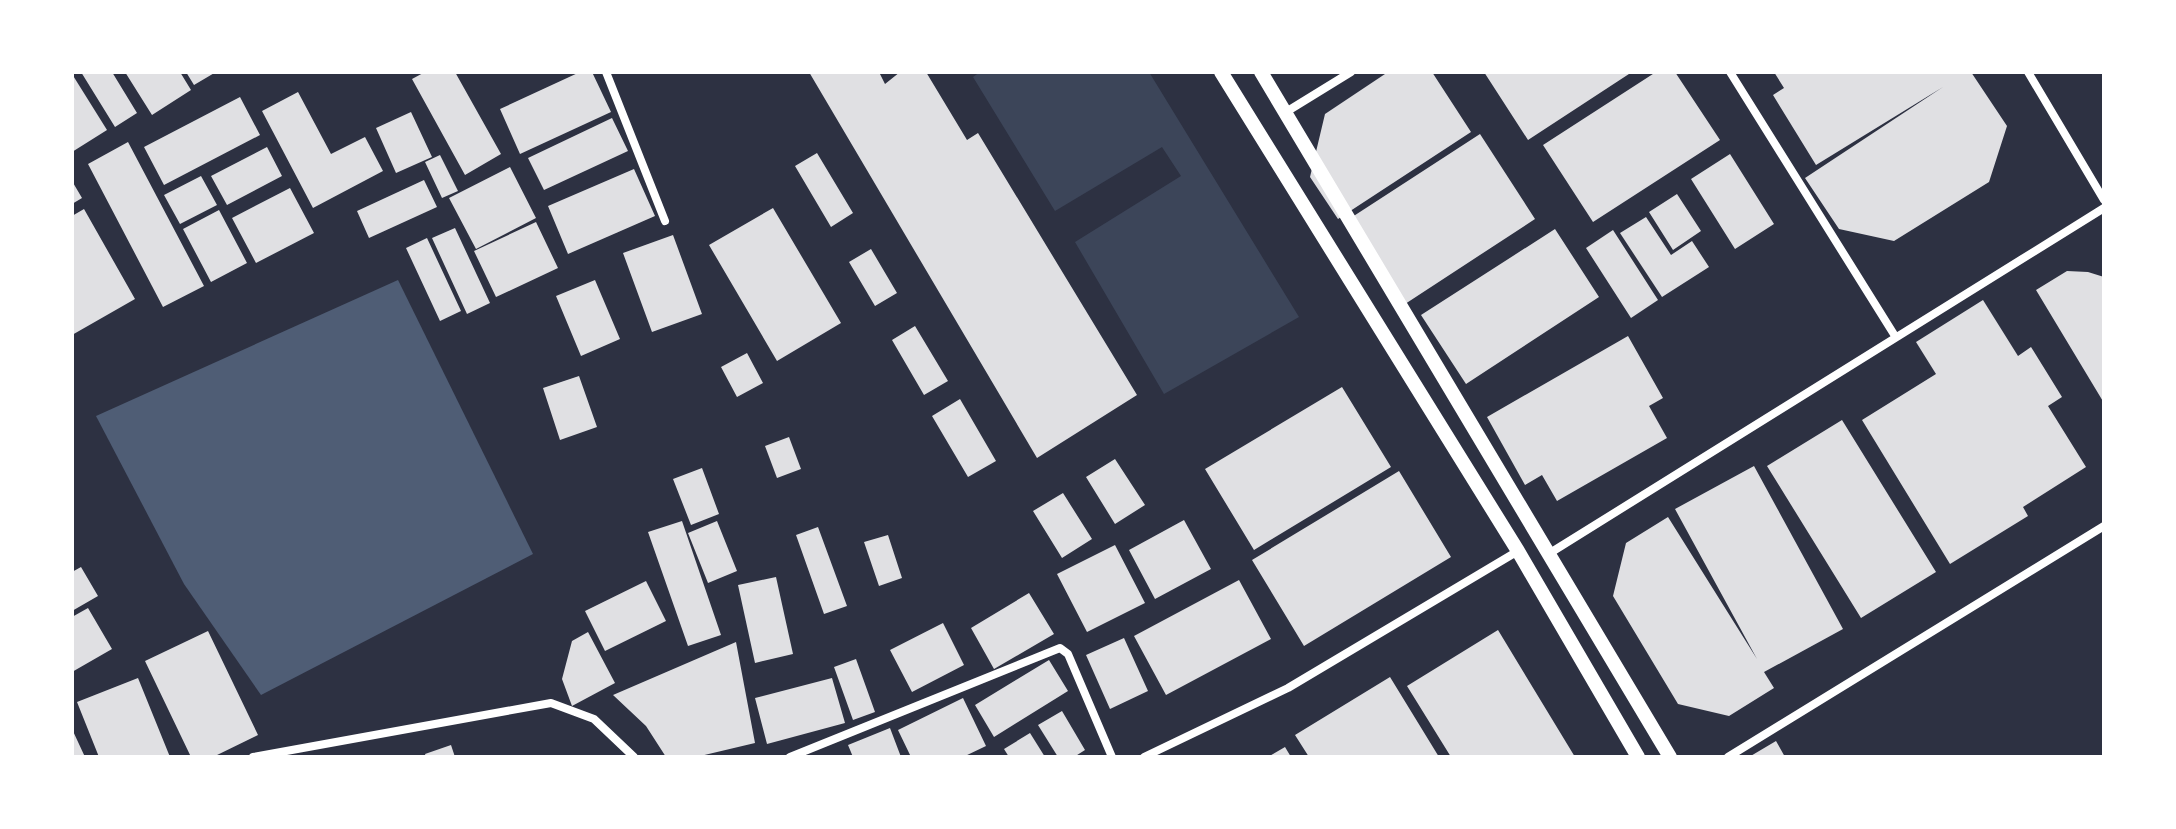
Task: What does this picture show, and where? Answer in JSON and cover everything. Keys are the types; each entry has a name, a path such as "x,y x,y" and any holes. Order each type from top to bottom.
{"street":[{"path":"606,72 665,221"},
{"path":"1221,72 1518,551 1638,757"},
{"path":"1261,72 1670,757"},
{"path":"1286,112 1351,72"},
{"path":"1730,72 1895,336"},
{"path":"2028,72 2104,200"},
{"path":"1550,553 2104,208"},
{"path":"1728,757 2104,526"},
{"path":"1144,757 1288,688 1518,551"},
{"path":"790,757 1060,648 1068,654 1112,757"},
{"path":"253,757 286,754 551,703 594,719 634,757"}],"shaded area":[{"path":"980,72 1149,72 1299,317 1164,394 1075,242 1181,176 1162,147 1055,211 973,77"},
{"path":"398,280 533,554 261,695 184,584 96,416"}],"building":[{"path":"81,72 112,72 137,113 115,127"},
{"path":"125,72 180,72 191,90 152,115"},
{"path":"186,72 216,72 194,85"},
{"path":"425,72 455,72 501,154 465,175 412,79"},
{"path":"580,72 592,72 611,112 520,154 500,109"},
{"path":"809,72 879,72 885,84 900,72 926,72 967,140 978,133 1137,395 1037,458"},
{"path":"1388,72 1432,72 1471,132 1338,219 1310,177 1325,114"},
{"path":"1484,72 1632,72 1528,140"},
{"path":"1656,72 1675,72 1720,140 1593,222 1543,145"},
{"path":"1774,72 1971,72 2007,126 1989,182 1894,241 1839,229 1805,178 1943,87 1816,165 1773,95 1784,88"},
{"path":"72,74 107,130 72,152"},
{"path":"298,92 331,154 365,137 383,171 313,208 262,111"},
{"path":"240,97 260,135 164,185 144,147"},
{"path":"411,112 432,157 396,173 376,128"},
{"path":"612,118 628,151 544,190 528,158"},
{"path":"1480,134 1535,219 1402,306 1346,221"},
{"path":"128,142 204,286 163,307 88,164"},
{"path":"267,147 282,176 227,205 211,176"},
{"path":"817,153 853,213 831,227 795,166"},
{"path":"1730,154 1774,224 1735,249 1691,179"},
{"path":"440,155 458,191 442,198 425,162"},
{"path":"510,167 536,218 476,249 449,198"},
{"path":"634,169 655,216 568,254 548,206"},
{"path":"201,176 217,205 180,224 164,195"},
{"path":"424,180 437,207 369,238 357,211"},
{"path":"72,181 82,198 72,204"},
{"path":"290,188 314,233 256,263 232,218"},
{"path":"1677,194 1701,231 1673,250 1649,212"},
{"path":"773,208 841,323 777,361 709,245"},
{"path":"84,209 135,299 72,335 72,216"},
{"path":"219,210 247,263 211,282 183,229"},
{"path":"1646,217 1671,255 1692,241 1709,267 1662,297 1620,233"},
{"path":"536,222 558,268 496,297 474,251"},
{"path":"455,228 490,303 467,314 432,238"},
{"path":"1555,229 1599,297 1466,384 1421,315"},
{"path":"1613,230 1658,300 1631,318 1586,248"},
{"path":"673,235 702,314 652,332 623,253"},
{"path":"427,238 461,311 440,321 406,248"},
{"path":"871,249 897,293 875,306 849,262"},
{"path":"2067,271 2104,277 2104,403 2036,290"},
{"path":"595,280 620,339 581,356 556,296"},
{"path":"1983,300 2018,356 2031,347 2062,397 2048,406 2086,467 2023,507 2028,516 1950,564 1862,420 1936,374 1916,342"},
{"path":"915,326 948,381 924,395 892,340"},
{"path":"1628,336 1663,398 1649,406 1667,438 1557,501 1542,475 1525,485 1487,417"},
{"path":"747,353 763,383 737,397 721,367"},
{"path":"579,376 597,427 560,440 543,388"},
{"path":"1342,387 1391,467 1254,550 1205,469"},
{"path":"960,399 996,461 968,477 932,416"},
{"path":"1842,420 1936,572 1861,618 1767,466"},
{"path":"789,437 801,469 777,478 765,446"},
{"path":"1115,459 1145,505 1115,524 1086,477"},
{"path":"1754,466 1843,629 1764,672 1774,688 1729,716 1678,704 1613,596 1626,543 1668,517 1757,659 1675,509"},
{"path":"702,468 719,514 691,525 673,479"},
{"path":"1399,471 1451,557 1304,646 1252,560"},
{"path":"1063,493 1092,539 1062,558 1033,511"},
{"path":"1184,520 1211,569 1155,599 1129,550"},
{"path":"682,521 721,635 688,646 648,532"},
{"path":"717,521 737,571 708,583 688,533"},
{"path":"818,527 847,606 824,614 796,535"},
{"path":"888,535 902,578 879,586 864,542"},
{"path":"1115,545 1145,603 1087,632 1057,574"},
{"path":"81,567 98,596 72,611 72,572"},
{"path":"776,577 793,654 755,663 738,585"},
{"path":"1239,580 1271,639 1166,695 1134,636"},
{"path":"646,581 666,621 605,651 585,611"},
{"path":"1029,593 1054,634 994,669 971,628"},
{"path":"88,608 112,649 72,672 72,617"},
{"path":"943,623 964,665 912,692 890,650"},
{"path":"1498,630 1575,757 1451,757 1407,686"},
{"path":"208,631 258,735 213,757 191,757 145,661"},
{"path":"588,632 615,683 572,706 562,679 572,641"},
{"path":"1124,638 1148,691 1110,709 1086,655"},
{"path":"736,642 755,743 696,757 666,757 646,726 613,695"},
{"path":"856,659 875,712 853,720 834,667"},
{"path":"1049,660 1068,691 994,737 975,705"},
{"path":"1390,677 1439,757 1309,757 1295,735"},
{"path":"138,678 170,757 99,757 77,702"},
{"path":"832,678 845,723 767,744 755,698"},
{"path":"963,698 986,746 963,757 911,757 898,730"},
{"path":"1062,711 1085,750 1074,757 1058,757 1038,725"},
{"path":"890,728 901,757 853,757 848,745"},
{"path":"72,729 85,757 72,757"},
{"path":"1030,733 1045,757 1009,757 1004,749"},
{"path":"1776,741 1785,757 1749,757"},
{"path":"451,745 455,757 426,757 425,754"},
{"path":"1285,747 1291,757 1268,757"}]}
